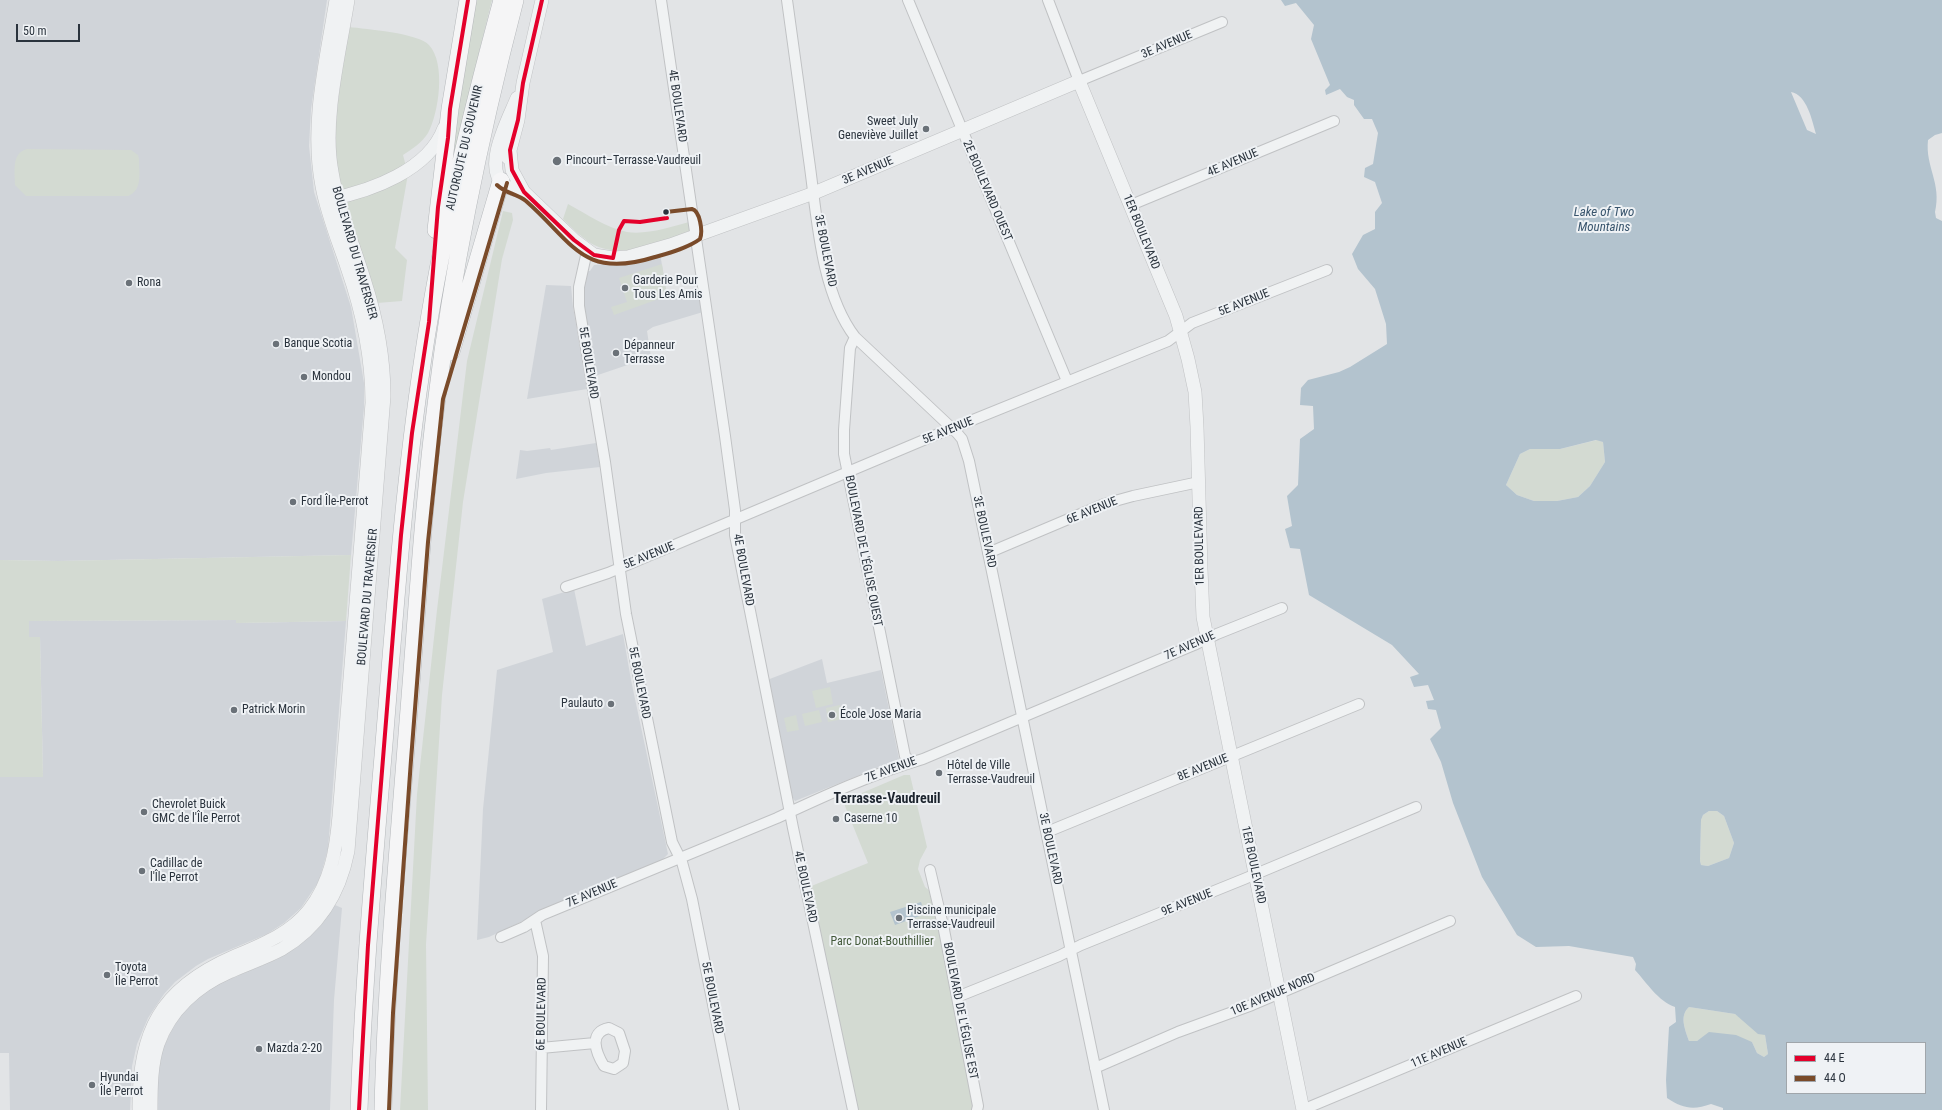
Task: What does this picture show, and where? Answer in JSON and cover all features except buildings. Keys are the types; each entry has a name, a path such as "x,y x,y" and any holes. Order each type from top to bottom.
{"highway":[{"path":"429,322 438,206 448,138 450,109 468,0"},
{"name":"AUTOROUTE DU SOUVENIR","path":"359,1110 368,937 399,549 412,433 429,322 455,188 502,0"},
{"name":"AUTOROUTE DU SOUVENIR","path":"383,1110 387,1013 405,760 422,541 437,398 450,304 469,200 492,90 515,0"},
{"path":"437,398 501,181"}],"street":[{"name":"BOULEVARD DU TRAVERSIER","path":"151,1110 155,1055 163,1032 182,1004 199,989 283,934 309,910 327,881 334,859 337,838 372,389 366,343 358,301 319,167 318,120 336,0"},
{"name":"BOULEVARD DU TRAVERSIER","path":"329,202 331,170 330,134 335,85 348,0"},
{"name":"3E AVENUE","path":"524,192 505,186 501,181 496,167 496,153 522,83 542,0"},
{"name":"4E BOULEVARD","path":"661,0 726,444 735,520 735,535 790,812 853,1110"},
{"name":"3E BOULEVARD","path":"787,0 823,248 834,295 845,323 855,337 962,439 969,461 1104,1110"},
{"name":"2E BOULEVARD OUEST","path":"908,0 1067,381"},
{"name":"1ER BOULEVARD","path":"1048,0 1079,81 1131,205 1181,332 1194,392 1199,482 1202,598 1207,639 1303,1110"},
{"name":"3E AVENUE","path":"510,150 512,170 524,192 587,251 600,256 628,257 651,252 814,193 1222,22"},
{"name":"3E AVENUE","path":"501,181 518,120 522,83"},
{"path":"329,202 383,182 416,165 430,153 439,141 450,109"},
{"name":"4E AVENUE","path":"1131,205 1334,121"},
{"name":"5E BOULEVARD","path":"587,251 579,287 580,306 626,614 645,716 672,842 680,857 692,899 734,1110"},
{"name":"5E AVENUE","path":"566,587 620,567 1067,381 1168,341 1192,324 1327,270"},
{"name":"BOULEVARD DE L'ÉGLISE OUEST","path":"855,337 850,348 844,430 844,454 905,756 911,762"},
{"name":"6E AVENUE","path":"988,553 1109,503 1153,491 1199,482"},
{"name":"7E AVENUE","path":"501,937 535,920 680,857 790,812 831,793 911,762 1282,608"},
{"name":"8E AVENUE","path":"1047,832 1359,704"},
{"name":"9E AVENUE","path":"957,997 1416,808"},
{"name":"BOULEVARD DE L'ÉGLISE EST","path":"930,870 957,997 978,1108"},
{"name":"6E BOULEVARD","path":"535,920 543,956 541,1110"},
{"name":"10E AVENUE NORD","path":"1095,1068 1178,1032 1280,993 1450,921"},
{"name":"BOULEVARD DU TRAVERSIER","path":"138,1110 139,1081 142,1058 150,1033 160,1013 175,994 192,978 207,969 244,959"},
{"name":"11E AVENUE","path":"1303,1110 1576,996"},
{"path":"541,1048 595,1043"}],"shaded area":[{"path":"0,0 327,0 311,109 309,146 314,192 351,307 364,383 364,407 351,555 58,561 0,560"},
{"path":"660,253 667,296 700,288 703,312 653,327 647,331 651,357 595,376 584,309 584,292 587,271 590,271 594,265 611,264"},
{"path":"546,285 571,286 573,307 587,389 527,399"},
{"path":"596,443 600,467 546,473 516,479 520,450 527,451 550,448 551,450"},
{"path":"574,589 586,646 623,634 631,680 668,854 662,860 569,899 489,937 477,940 483,809 497,670 553,652 542,599"},
{"path":"236,620 237,623 346,621 328,849 319,881 301,908 284,923 267,934 208,959 196,966 175,982 164,994 148,1018 137,1044 132,1066 130,1110 10,1110 9,1053 0,1053 0,777 43,776 40,637 29,637 29,621"},
{"name":"École Jose Maria","path":"822,659 827,683 881,670 899,759 795,801 791,795 767,680"},
{"path":"335,905 342,908 334,1000 330,1110 157,1110 158,1073 161,1053 172,1029 185,1009 202,994 222,982 277,959 297,947 320,926"}],"green space":[{"path":"475,0 492,0 448,178"},
{"path":"349,27 379,30 414,37 429,45 438,64 438,101 432,124 423,140 403,155 408,174 395,248 407,260 402,301 377,303 353,234 343,199 337,163 336,129 339,94"},
{"path":"27,149 131,150 138,155 139,159 138,185 136,190 128,196 26,196 15,185 15,164 18,154"},
{"path":"568,204 604,224 627,232 635,233 650,231 689,222 690,231 653,245 640,248 614,250 601,248 585,239 563,219"},
{"path":"503,211 512,213 513,220 502,259 463,502 442,695 426,944 428,1110 400,1110 417,794 437,610 467,361"},
{"path":"662,264 667,296 614,315 611,307 627,302 619,278"},
{"path":"1597,440 1603,442 1605,462 1590,486 1578,497 1557,501 1534,501 1517,495 1506,485 1520,454 1530,449 1560,449"},
{"path":"351,555 346,621 236,623 236,620 29,621 29,637 40,637 43,777 0,777 0,560 58,561"},
{"path":"830,687 833,704 816,708 812,691"},
{"path":"840,705 843,719 828,722 826,708"},
{"path":"819,710 822,722 805,726 802,714"},
{"path":"796,715 799,730 787,732 784,718"},
{"name":"Parc Donat-Bouthillier","path":"904,775 910,775 927,847 920,860 918,869 925,887 930,891 940,927 974,1104 972,1110 856,1110 809,887 868,863 843,801"},
{"path":"1709,811 1717,811 1724,816 1734,843 1729,858 1708,866 1701,865 1700,861 1701,820 1703,815"},
{"path":"1689,1007 1735,1014 1765,1035 1768,1054 1764,1057 1757,1053 1752,1042 1704,1037 1697,1041 1689,1041 1684,1023 1684,1014"}],"water":[{"name":"Lake of Two Mountains","path":"1281,0 1942,0 1942,133 1935,135 1928,140 1928,150 1936,192 1936,218 1942,221 1942,1110 1723,1110 1723,1108 1711,1104 1694,1108 1683,1106 1667,1098 1666,1080 1669,1027 1676,1022 1675,1007 1663,1001 1648,986 1635,970 1636,964 1633,957 1569,946 1536,947 1517,935 1482,877 1453,803 1441,762 1430,739 1441,728 1436,710 1428,709 1426,701 1434,700 1428,685 1414,687 1410,677 1419,674 1392,645 1309,595 1300,549 1290,548 1285,529 1292,526 1287,496 1298,485 1300,439 1314,429 1313,406 1300,405 1301,388 1308,380 1339,372 1350,367 1387,344 1386,324 1375,289 1358,269 1352,254 1363,235 1375,229 1375,212 1382,203 1375,182 1364,177 1365,168 1373,164 1378,133 1372,119 1364,119 1354,105 1354,100 1347,97 1340,89 1326,95 1325,90 1330,85 1311,39 1314,25 1296,3 1285,6","holes":["1791,92 1797,94 1805,103 1811,115 1816,134 1807,130","1596,440 1603,442 1605,462 1590,486 1578,497 1557,501 1534,501 1517,495 1506,485 1520,454 1530,449 1560,449","1709,811 1717,811 1724,816 1734,843 1729,858 1708,866 1701,865 1700,861 1701,820 1703,815","1689,1007 1735,1014 1758,1034 1765,1035 1768,1054 1764,1057 1757,1053 1752,1042 1736,1035 1709,1032 1697,1041 1689,1041 1684,1023 1684,1014"]},
{"path":"921,902 925,914 895,925 890,912"}],"transit line":[{"path":"359,1110 368,945 401,535 412,433 429,322 438,207 448,138 450,109 468,0"},
{"path":"542,0 523,83 518,120 510,150 512,170 524,192 574,240 594,255 613,258 619,230 624,221 640,222 667,218"},
{"path":"389,1110 393,1013 411,760 428,542 443,399 507,183"},
{"path":"497,185 526,201 568,243 581,253 594,260 611,264 630,263 655,257 684,248 700,239 700,222 695,211 692,209 666,212"}],"place":[{"name":"Sweet July Geneviève Juillet","path":"926,129"},
{"name":"Pincourt–Terrasse-Vaudreuil","path":"557,161"},
{"name":"Rona","path":"129,283"},
{"name":"Garderie Pour Tous Les Amis","path":"625,288"},
{"name":"Banque Scotia","path":"276,344"},
{"name":"Dépanneur Terrasse","path":"616,353"},
{"name":"Mondou","path":"304,377"},
{"name":"Ford Île-Perrot","path":"293,502"},
{"name":"Paulauto","path":"611,704"},
{"name":"Patrick Morin","path":"234,710"},
{"name":"École Jose Maria","path":"832,715"},
{"name":"Hôtel de Ville Terrasse-Vaudreuil","path":"939,773"},
{"name":"Chevrolet Buick GMC de l'Île Perrot","path":"144,812"},
{"name":"Caserne 10","path":"836,819"},
{"name":"Cadillac de l'Île Perrot","path":"142,871"},
{"name":"Piscine municipale Terrasse-Vaudreuil","path":"899,918"},
{"name":"Toyota Île Perrot","path":"107,975"},
{"name":"Mazda 2-20","path":"259,1049"},
{"name":"Hyundai Île Perrot","path":"92,1085"}],"district":[{"name":"Terrasse-Vaudreuil","path":"887,799"}]}
